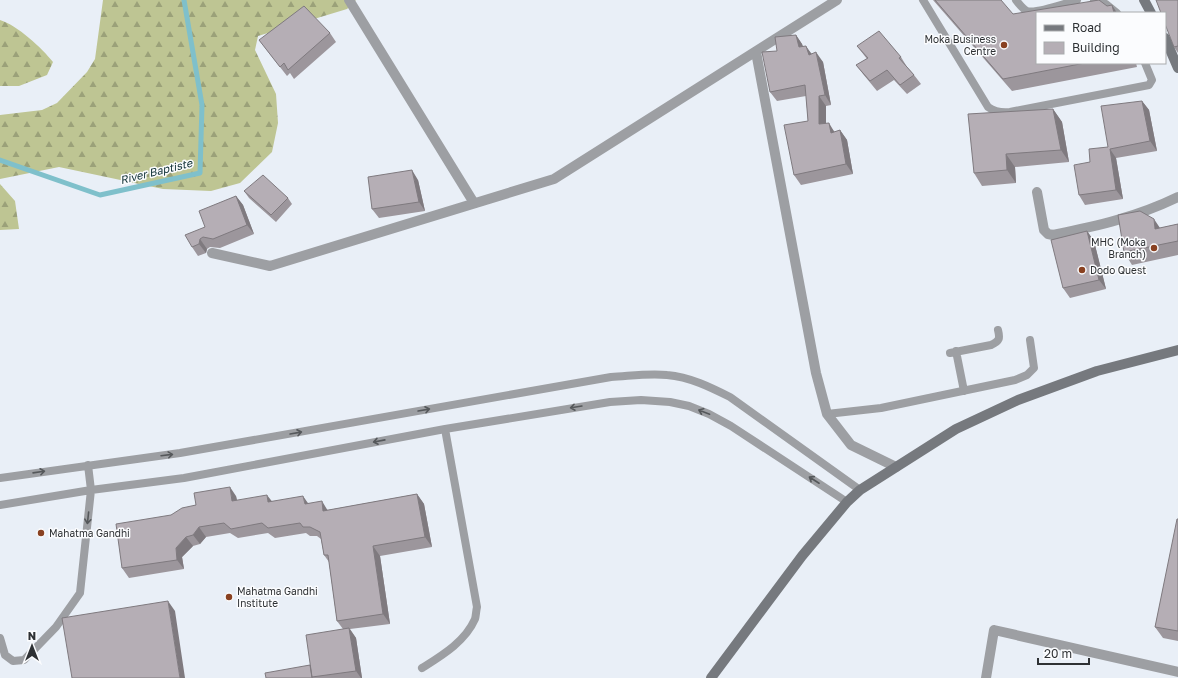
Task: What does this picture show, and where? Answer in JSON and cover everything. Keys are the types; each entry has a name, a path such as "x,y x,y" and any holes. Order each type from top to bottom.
{"main road":[{"path":"1144,0 1151,12"},
{"path":"1166,40 1178,68"},
{"path":"711,678 802,556 847,502 860,490 956,429 1018,400 1097,371 1177,350"}],"street":[{"path":"349,0 474,203"},
{"path":"212,253 270,266 554,178 837,0"},
{"path":"756,52 816,373 827,414 851,445 896,467"},
{"path":"1038,192 1044,230 1048,234 1053,235 1124,218 1154,209 1178,197"},
{"path":"986,678 994,630 1178,672"}],"lane":[{"path":"923,0 988,106 994,111 1003,113 1010,112 1150,85 1152,80 1145,64"},
{"path":"1016,0 1021,6 1030,11 1050,8 1077,0"},
{"path":"1094,0 1106,4 1116,12"},
{"path":"964,391 953,352 991,345 1000,339 998,330"},
{"path":"827,414 881,408 1015,380 1027,375 1034,368 1030,340"},
{"path":"0,478 180,453 612,377 667,375 690,380 730,397 860,490"},
{"path":"0,504 184,478 445,429 610,402 641,400 670,402 690,406 709,414 731,426 847,502"},
{"path":"422,668 445,653 466,634 475,619 477,607 445,429"},
{"path":"0,638 5,655 14,661 24,660 56,627 80,593 91,490 88,465"}],"green space":[{"path":"103,0 356,0 347,9 258,36 255,50 276,94 278,123 272,152 240,183 211,191 163,189 59,167 0,179 0,115 42,110 57,103 87,72 95,59"},
{"path":"0,20 21,32 48,56 53,62 47,75 19,86 0,86"},
{"path":"0,184 15,201 19,229 0,230"}],"building":[{"name":"Moka Business Centre","path":"935,0 1001,0 1013,14 1099,0 1107,6 1112,5 1114,12 1036,12 1036,64 1080,64 1003,79"},
{"path":"1156,0 1178,0 1178,46 1174,47 1166,27 1166,12 1161,12"},
{"path":"304,6 330,33 288,70 284,63 280,67 259,40"},
{"path":"879,31 914,75 900,85 887,70 870,81 856,65 868,58 857,46"},
{"path":"796,35 799,47 806,46 809,55 816,52 825,95 819,96 819,124 829,123 831,133 840,130 846,164 794,175 784,125 808,121 805,85 770,92 762,52 777,51 775,37"},
{"path":"1142,101 1150,141 1110,149 1116,190 1079,195 1074,165 1090,162 1089,149 1108,147 1101,106"},
{"path":"1053,109 1061,150 1006,154 1007,170 974,173 968,114"},
{"path":"412,170 419,202 372,209 368,177"},
{"path":"263,175 288,198 271,215 244,191"},
{"path":"236,196 247,225 213,239 203,237 200,239 199,244 192,247 185,235 205,227 199,211"},
{"path":"1140,211 1154,219 1155,229 1178,224 1178,241 1124,252 1118,215"},
{"name":"Dodo Quest","path":"1087,231 1099,280 1063,288 1051,240"},
{"path":"230,487 232,501 267,495 268,502 303,496 305,504 322,501 323,511 417,494 425,537 373,546 383,614 337,621 328,555 324,555 320,532 310,527 303,527 300,523 268,528 262,523 231,529 224,523 199,527 193,535 186,537 176,548 177,560 122,568 116,524 171,515 182,508 196,505 194,493"},
{"path":"1178,519 1178,631 1155,627"},
{"path":"168,601 180,678 72,678 62,618"},
{"path":"349,628 356,671 312,677 306,635"},
{"path":"310,665 312,678 266,678 265,673"}],"waterway":[{"name":"River Baptiste","path":"0,160 100,195 200,173 202,105 184,0"}],"place":[{"name":"Moka Business Centre","path":"1004,45"},
{"name":"MHC (Moka Branch)","path":"1154,248"},
{"name":"Dodo Quest","path":"1082,270"},
{"name":"Mahatma Gandhi","path":"41,533"},
{"name":"Mahatma Gandhi Institute","path":"229,597"}]}
